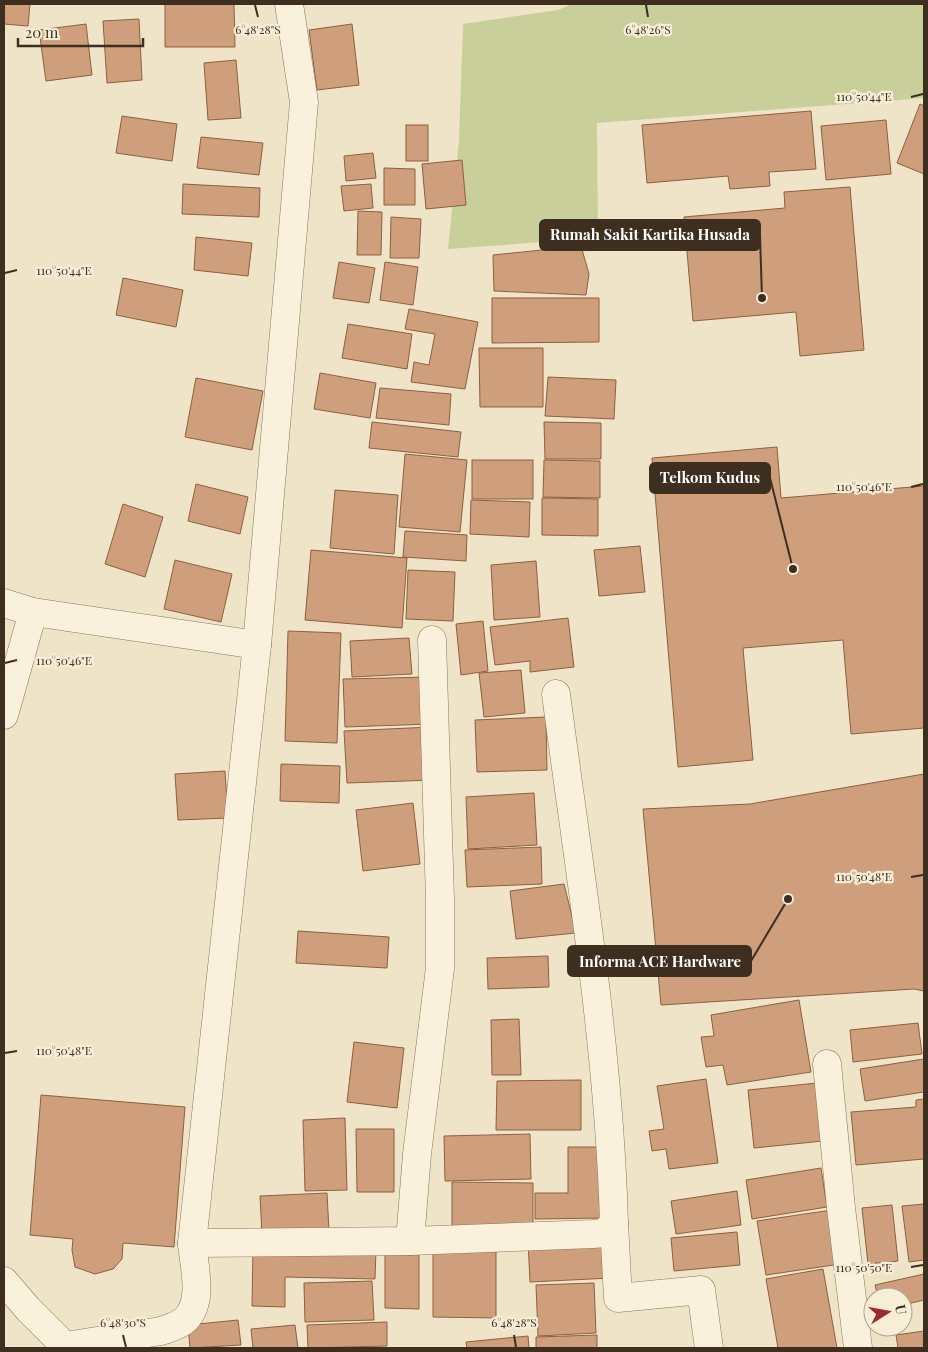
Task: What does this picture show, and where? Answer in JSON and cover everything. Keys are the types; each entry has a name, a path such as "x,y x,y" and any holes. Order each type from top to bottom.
{"street":[{"path":"4,1281 28,1309 66,1347 161,1331 174,1327 185,1320 197,1298 192,1243 257,645 304,102 289,4"},
{"path":"4,603 33,612 257,645"},
{"path":"4,715 33,612"},
{"path":"410,1241 417,1154 440,968 440,899 432,640"},
{"path":"556,694 603,1048 613,1182 618,1298 701,1290 709,1348"},
{"path":"826,1064 840,1208 858,1348"},
{"path":"192,1243 410,1241 593,1234 604,1233 614,1223"}],"green space":[{"path":"572,4 924,4 924,98 597,123 598,238 448,249 459,140 463,24 558,10"}],"building":[{"path":"4,4 30,4 28,26 4,24"},
{"path":"165,4 234,4 235,47 165,47"},
{"path":"139,19 142,80 107,83 103,21"},
{"path":"86,24 92,75 46,81 39,30"},
{"path":"352,24 359,85 317,90 309,30"},
{"path":"236,60 241,118 208,120 204,63"},
{"path":"920,104 924,106 924,174 897,163"},
{"path":"811,111 816,169 769,172 770,186 730,189 728,176 647,183 642,125"},
{"path":"122,116 177,124 172,161 116,153"},
{"path":"886,120 891,174 826,180 821,126"},
{"path":"406,125 428,125 428,161 406,161"},
{"path":"201,137 263,143 259,175 197,168"},
{"path":"373,153 376,178 346,181 344,156"},
{"path":"462,160 466,205 426,209 422,164"},
{"path":"384,168 415,169 415,205 384,205"},
{"path":"183,184 260,188 259,217 182,214"},
{"path":"371,184 373,208 344,211 341,186"},
{"path":"850,187 864,350 800,356 796,312 693,321 684,217 785,208 784,192"},
{"path":"358,211 382,212 381,255 357,255"},
{"path":"391,217 421,219 419,258 390,258"},
{"path":"196,237 252,243 248,276 194,270"},
{"path":"581,246 589,274 586,295 494,291 493,255"},
{"path":"339,262 375,268 369,303 333,298"},
{"path":"385,262 418,267 413,305 380,300"},
{"path":"123,278 183,290 176,327 116,315"},
{"path":"492,298 599,298 599,342 492,343"},
{"path":"409,309 478,322 465,389 411,382 414,362 429,365 435,334 405,329"},
{"path":"348,324 412,334 407,369 342,358"},
{"path":"479,348 543,348 543,407 480,407"},
{"path":"320,373 376,383 370,418 314,409"},
{"path":"548,377 616,380 614,419 545,416"},
{"path":"196,378 263,391 252,450 185,437"},
{"path":"380,388 451,394 449,425 376,418"},
{"path":"372,422 461,432 458,457 369,448"},
{"path":"544,422 601,423 601,459 545,459"},
{"path":"777,447 781,498 924,486 924,728 851,734 843,640 743,648 753,760 678,767 652,458"},
{"path":"405,454 467,460 460,532 399,527"},
{"path":"472,460 533,460 533,499 472,499"},
{"path":"544,460 600,461 600,498 543,497"},
{"path":"196,484 248,497 240,534 188,521"},
{"path":"335,490 398,495 394,554 330,548"},
{"path":"542,498 598,499 598,536 542,535"},
{"path":"471,500 530,502 529,537 470,534"},
{"path":"123,504 163,517 145,577 105,564"},
{"path":"405,531 467,535 466,561 403,557"},
{"path":"640,546 645,592 599,596 594,550"},
{"path":"311,550 407,558 402,628 305,620"},
{"path":"175,560 232,574 221,622 164,609"},
{"path":"536,561 540,617 494,620 491,565"},
{"path":"408,570 455,572 453,621 406,619"},
{"path":"568,618 574,667 530,672 530,661 495,665 490,627"},
{"path":"483,621 488,671 461,675 456,624"},
{"path":"288,631 341,633 337,743 285,741"},
{"path":"409,638 412,674 352,677 350,641"},
{"path":"521,670 525,713 484,717 479,673"},
{"path":"428,677 430,724 345,727 343,679"},
{"path":"546,717 547,770 477,772 475,720"},
{"path":"431,727 434,780 347,783 344,731"},
{"path":"281,764 340,766 339,803 280,801"},
{"path":"225,771 228,818 178,820 175,774"},
{"path":"924,774 924,991 914,989 661,1005 643,809 750,804"},
{"path":"534,793 537,845 468,849 466,797"},
{"path":"413,803 420,864 363,871 356,810"},
{"path":"541,847 542,884 467,887 465,850"},
{"path":"564,884 576,933 516,939 510,891"},
{"path":"298,931 389,937 387,968 296,963"},
{"path":"548,956 549,987 488,989 487,958"},
{"path":"799,1000 811,1072 727,1085 723,1065 706,1067 701,1037 714,1036 711,1015"},
{"path":"519,1019 521,1075 492,1075 491,1020"},
{"path":"918,1023 922,1054 853,1062 850,1030"},
{"path":"354,1042 404,1048 397,1108 347,1102"},
{"path":"924,1059 924,1092 865,1101 860,1069"},
{"path":"706,1079 718,1163 669,1169 666,1149 652,1151 649,1131 664,1129 657,1086"},
{"path":"581,1080 581,1130 496,1130 497,1081"},
{"path":"827,1082 833,1140 754,1148 748,1090"},
{"path":"41,1095 185,1107 174,1247 123,1243 122,1259 113,1269 95,1274 75,1267 72,1250 73,1239 30,1235"},
{"path":"924,1099 924,1159 856,1165 851,1112 916,1107 916,1100"},
{"path":"345,1118 347,1190 305,1191 303,1120"},
{"path":"356,1129 394,1129 394,1192 357,1192"},
{"path":"530,1134 531,1179 445,1181 444,1136"},
{"path":"568,1147 602,1147 603,1218 535,1219 535,1193 568,1193"},
{"path":"821,1168 827,1207 752,1219 746,1180"},
{"path":"452,1182 533,1183 533,1230 452,1229"},
{"path":"737,1191 741,1225 676,1234 671,1201"},
{"path":"327,1193 329,1231 262,1235 260,1196"},
{"path":"924,1204 924,1260 909,1262 902,1206"},
{"path":"892,1205 898,1261 868,1264 862,1208"},
{"path":"839,1209 847,1263 766,1275 757,1221"},
{"path":"737,1232 740,1265 674,1271 671,1238"},
{"path":"608,1236 611,1278 530,1282 528,1241"},
{"path":"253,1248 376,1250 375,1279 285,1277 285,1307 252,1306"},
{"path":"433,1248 496,1248 496,1318 433,1317"},
{"path":"419,1250 419,1309 385,1308 385,1251"},
{"path":"823,1269 837,1348 778,1348 766,1279"},
{"path":"924,1274 924,1300 913,1303 913,1287 876,1287 875,1285"},
{"path":"372,1281 374,1320 305,1322 304,1283"},
{"path":"594,1283 596,1333 538,1336 536,1285"},
{"path":"238,1320 241,1345 190,1348 188,1325"},
{"path":"387,1322 387,1346 308,1348 307,1325"},
{"path":"295,1325 298,1348 253,1348 251,1329"},
{"path":"924,1331 924,1348 898,1348 896,1337 913,1337 913,1333"},
{"path":"597,1335 597,1348 536,1348 536,1337"},
{"path":"528,1336 529,1348 467,1348 466,1342"}],"place":[{"name":"Rumah Sakit Kartika Husada","path":"762,298"},
{"name":"Telkom Kudus","path":"793,569"},
{"name":"Informa ACE Hardware","path":"788,899"}]}
